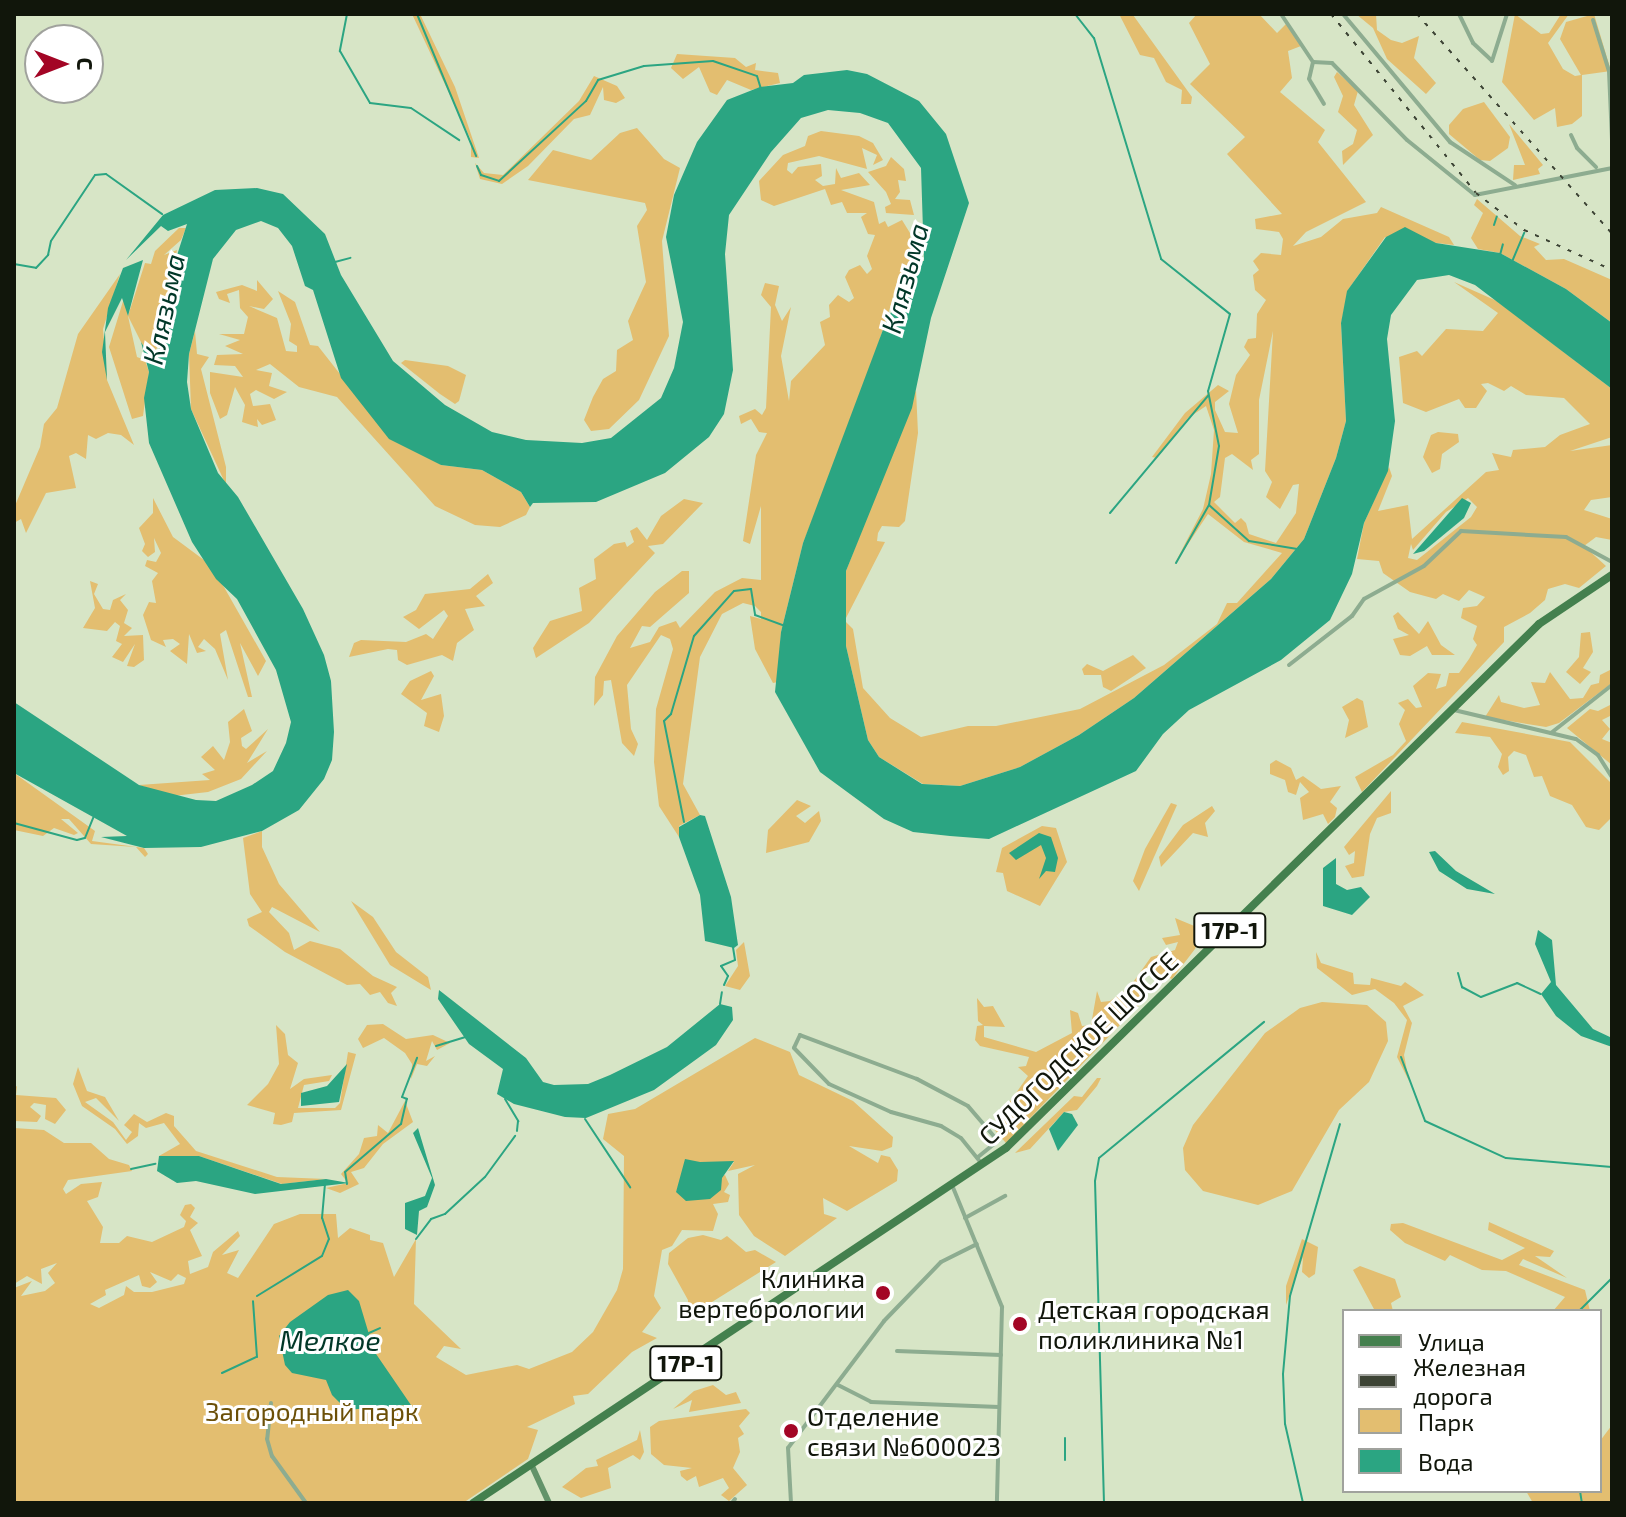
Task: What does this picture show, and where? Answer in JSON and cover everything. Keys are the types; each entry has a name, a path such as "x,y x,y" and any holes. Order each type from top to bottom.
{"main road":[{"name":"СУДОГОДСКОЕ ШОССЕ","path":"473,1503 952,1185 1038,1120 1539,624 1612,575"}],"street":[{"path":"1281,14 1313,62 1309,79 1324,104"},
{"path":"1343,14 1450,142 1515,185"},
{"path":"1459,14 1473,43 1492,61 1507,14"},
{"path":"1593,20 1611,91 1612,140"},
{"path":"1313,62 1332,63 1407,140 1473,193 1598,168 1612,168"},
{"path":"1571,135 1577,148 1598,168"},
{"path":"1289,665 1352,616 1364,599 1424,566 1461,531 1566,537 1612,562"},
{"path":"1551,733 1612,685"},
{"path":"1452,709 1576,739 1598,755 1612,777"},
{"path":"800,1035 917,1079 968,1106 998,1141 980,1161 941,1126 891,1112 829,1084 794,1048 800,1035"},
{"path":"952,1185 1002,1307 997,1503"},
{"path":"965,1218 1005,1196"},
{"path":"791,1503 788,1448 884,1321 930,1272 977,1244"},
{"path":"897,1351 1001,1355"},
{"path":"838,1385 871,1402 999,1407"},
{"path":"271,1403 267,1439 272,1456 306,1503"},
{"path":"532,1466 549,1503"}],"green space":[{"path":"412,14 420,14 455,87 479,158 471,157 471,140"},
{"path":"1119,14 1133,15 1192,97 1191,104 1181,104 1182,90 1166,82 1154,58 1140,55"},
{"path":"1197,14 1259,14 1277,33 1286,24 1301,46 1288,51 1292,78 1280,92 1325,130 1318,142 1366,202 1306,232 1293,246 1321,237 1343,219 1377,213 1381,207 1449,237 1454,245 1385,237 1348,290 1341,324 1346,421 1336,458 1304,539 1271,579 1134,698 1079,735 1020,767 960,786 923,784 879,757 868,740 846,646 846,622 853,629 863,688 890,718 921,737 968,726 996,726 1080,709 1164,665 1217,624 1227,603 1237,603 1282,553 1244,542 1208,514 1174,565 1203,509 1211,474 1214,430 1206,406 1188,418 1157,458 1152,457 1185,413 1218,385 1229,391 1215,402 1215,410 1225,432 1238,433 1229,404 1236,375 1250,355 1244,347 1248,339 1256,338 1257,314 1266,300 1255,290 1253,275 1259,270 1253,261 1261,253 1281,255 1283,239 1279,232 1256,229 1255,219 1282,214 1227,154 1245,137 1190,84 1210,64 1189,23","holes":["1273,331 1265,471 1272,482 1266,497 1280,509 1293,485 1299,484 1296,513 1276,543 1249,534 1241,518 1235,523 1214,502 1220,497 1225,458 1232,454 1253,470 1251,460 1259,454 1259,400"]},
{"path":"1356,14 1376,14 1377,30 1391,40 1402,43 1419,36 1414,58 1436,83 1426,94 1387,59 1373,28"},
{"path":"1515,14 1541,34 1549,33 1561,14 1569,14 1548,43 1563,69 1575,76 1581,75 1560,39 1566,22 1594,14 1611,71 1582,75 1582,116 1572,124 1557,127 1555,108 1534,120 1502,82"},
{"path":"677,54 735,58 746,67 756,63 755,70 778,73 780,83 751,90 727,80 717,95 710,92 699,67 683,79 671,68"},
{"path":"1337,72 1358,91 1354,105 1373,135 1343,165 1342,151 1353,144 1357,130 1338,112 1343,96 1334,77"},
{"path":"594,76 617,86 625,98 616,103 604,100 603,87 590,115 574,119 528,166 502,184 480,179 475,163 484,173 503,175 579,101"},
{"path":"1484,102 1510,137 1508,148 1490,161 1480,160 1449,134 1449,125 1463,109"},
{"path":"1509,124 1543,165 1538,169 1540,174 1513,180 1514,165 1525,165"},
{"path":"637,128 664,159 680,168 662,241 669,336 639,400 609,429 591,431 584,420 593,397 603,379 616,371 617,350 633,340 628,321 646,282 637,226 647,210 645,203 528,180 553,150 591,160 620,133"},
{"path":"821,131 859,136 873,143 883,160 873,165 877,155 862,148 867,169 819,156 788,163 787,170 792,174 798,167 821,164 822,176 815,180 823,186 835,184 836,168 841,178 859,173 870,185 841,190 874,202 879,224 885,221 888,227 902,220 910,233 911,260 900,277 857,409 803,543 781,632 778,682 773,683 755,649 750,616 761,619 761,612 755,606 743,603 722,614 700,657 683,784 700,815 679,826 679,837 659,806 654,762 656,709 673,649 670,639 661,635 627,685 631,729 638,744 634,756 622,743 611,680 604,681 603,695 594,706 595,677 617,636 655,592 682,571 689,571 689,593 650,627 642,626 630,648 650,642 659,627 676,621 680,628 715,592 742,578 761,580 761,506 750,544 743,541 756,455 767,433 759,432 751,419 741,424 739,416 755,409 762,415 766,408 771,307 761,295 765,283 779,286 775,305 782,321 791,307 781,356 789,401 791,381 825,345 820,322 830,317 829,305 838,295 849,302 854,298 845,277 849,270 860,265 867,274 872,269 867,256 875,235 868,234 861,217 867,213 847,213 842,202 831,205 825,189 774,206 761,200 759,181 783,155 805,146 808,136"},
{"path":"891,157 904,169 906,181 898,180 900,192 895,199 910,200 914,215 886,213 885,207 891,204 886,192 868,172 886,166"},
{"path":"1477,199 1520,236 1540,244 1534,247 1546,260 1564,259 1612,280 1612,323 1566,289 1500,253 1478,249 1471,238 1483,213 1474,205"},
{"path":"179,228 186,228 181,240 164,255 177,250 153,366 128,316 145,263 151,264 155,251"},
{"path":"120,274 103,329 107,380 134,445 121,435 108,433 96,439 88,435 86,459 76,453 69,456 76,488 46,493 26,533 21,519 14,523 14,508 40,447 44,424 57,408 78,334"},
{"path":"257,280 273,299 264,309 249,306 277,318 286,351 297,352 297,346 289,341 291,324 278,291 295,302 310,345 318,346 369,411 441,465 482,470 521,492 530,507 526,515 500,527 475,525 435,506 337,397 299,387 270,364 256,370 272,373 269,386 287,392 274,399 256,390 250,394 253,406 270,404 276,420 262,425 257,419 258,427 242,422 245,405 235,387 227,415 220,419 210,393 210,372 243,377 235,366 214,365 217,355 243,354 225,346 240,340 219,334 244,334 248,317 240,308 239,290 227,294 230,303 219,299 216,292 242,285 257,291"},
{"path":"1454,282 1497,301 1612,389 1612,437 1570,451 1612,445 1612,497 1591,500 1584,510 1612,519 1612,540 1596,537 1584,546 1606,566 1579,588 1565,584 1548,589 1545,600 1530,613 1504,627 1504,642 1362,792 1355,777 1393,755 1406,741 1399,724 1405,710 1398,703 1408,699 1416,708 1422,707 1413,686 1428,673 1441,674 1436,689 1446,686 1449,673 1459,673 1469,659 1477,645 1473,639 1477,626 1461,618 1463,608 1477,606 1485,597 1469,590 1459,601 1443,594 1436,599 1410,592 1383,573 1379,561 1357,559 1364,523 1389,467 1392,476 1378,511 1408,505 1412,539 1486,472 1499,470 1492,453 1511,457 1513,450 1545,447 1560,435 1590,424 1564,398 1526,395 1511,386 1504,391 1488,383 1481,384 1487,391 1476,408 1465,408 1459,399 1426,412 1403,403 1399,357 1417,351 1422,356 1446,329 1483,331 1498,313","holes":["1468,498 1477,507 1471,517 1417,560 1408,558 1411,544 1413,550 1446,512"]},
{"path":"124,298 137,357 145,360 149,372 143,416 132,419 109,347"},
{"path":"195,331 197,354 209,357 201,369 226,467 226,485 191,409 189,354"},
{"path":"405,360 448,366 466,375 459,401 455,404 440,394 401,363"},
{"path":"916,390 918,433 905,521 899,527 882,526 877,541 885,542 846,618 846,571"},
{"path":"1438,432 1458,434 1459,442 1442,454 1440,469 1432,473 1423,457 1431,435"},
{"path":"153,498 173,537 204,560 224,587 266,661 258,676 240,643 252,697 248,697 226,630 220,634 228,680 215,649 204,639 198,647 206,651 197,653 189,634 187,664 170,651 180,644 173,639 163,640 166,647 151,640 143,615 149,602 156,603 152,581 158,573 145,566 147,560 156,562 161,553 154,538 155,552 148,557 142,551 145,544 139,528 153,513"},
{"path":"684,499 703,503 663,544 648,546 655,553 589,623 536,658 533,648 550,621 582,611 579,588 596,579 594,559 614,544 625,542 627,547 634,542 630,531 637,527 647,540 661,516"},
{"path":"488,574 493,583 476,596 485,606 465,609 474,630 457,643 453,661 442,655 407,665 398,660 397,650 388,649 349,657 354,643 361,640 406,642 426,634 433,639 448,616 444,610 419,629 403,617 416,610 425,594 470,589"},
{"path":"90,581 98,584 94,594 103,609 110,610 113,600 126,594 120,600 128,610 124,623 132,628 124,636 143,635 144,660 134,667 127,666 135,644 123,662 112,657 122,644 116,641 120,626 115,622 107,631 83,628 95,608"},
{"path":"1398,612 1419,634 1428,621 1441,645 1455,655 1432,655 1427,646 1410,656 1400,655 1393,639 1409,635 1398,629 1393,616"},
{"path":"1590,632 1593,652 1583,668 1591,672 1580,684 1566,672 1579,657 1581,633"},
{"path":"1133,655 1146,668 1111,691 1103,687 1101,675 1084,675 1082,669 1087,664 1103,671"},
{"path":"1612,669 1612,683 1559,723 1546,727 1485,717 1499,695 1501,702 1524,708 1540,705 1531,682 1545,683 1550,672 1570,699 1583,698 1591,685 1599,683 1600,675"},
{"path":"431,671 434,676 421,700 441,694 444,716 439,732 424,726 427,713 401,694 410,681"},
{"path":"1357,698 1363,701 1368,727 1345,738 1349,720 1342,707"},
{"path":"1612,704 1612,715 1602,720 1610,729 1602,739 1612,743 1612,765 1567,728 1590,709 1598,711"},
{"path":"244,709 252,731 241,738 242,746 246,749 268,729 247,763 267,751 241,779 208,792 173,796 139,785 210,780 202,774 215,770 201,757 213,746 224,760 230,742 228,722"},
{"path":"1462,722 1570,742 1612,784 1612,817 1599,830 1586,827 1572,805 1550,796 1542,776 1534,777 1526,755 1514,751 1508,757 1509,771 1503,775 1498,767 1502,754 1490,737 1455,733"},
{"path":"1276,760 1291,768 1296,780 1303,776 1321,789 1341,786 1330,802 1337,808 1335,817 1328,824 1323,814 1303,820 1300,798 1309,792 1300,782 1296,795 1288,792 1285,780 1270,774 1270,764"},
{"path":"14,773 95,831 92,841 144,848 148,854 145,857 136,847 91,844 69,819 61,819 78,833 74,835 54,828 43,836 14,830"},
{"path":"1391,791 1391,813 1377,818 1370,834 1364,876 1352,878 1345,866 1354,863 1355,851 1349,855 1344,847"},
{"path":"797,800 811,806 796,816 805,823 819,811 821,821 809,842 766,853 768,830"},
{"path":"1171,803 1177,805 1139,891 1133,881 1145,849"},
{"path":"1212,806 1215,811 1205,823 1208,837 1193,833 1161,867 1159,857 1183,825"},
{"path":"1042,826 1056,828 1067,862 1040,906 1007,891 1003,873 996,872 1002,848"},
{"path":"262,831 262,847 279,884 320,932 272,907 269,912 289,933 294,950 310,941 340,949 373,976 397,987 391,993 397,1006 388,1003 380,992 370,995 360,984 347,985 285,952 249,926 247,919 262,912 250,894 243,838"},
{"path":"351,901 373,917 396,952 428,977 431,990 390,965"},
{"path":"1175,918 1204,930 1195,949 1172,979 1148,969 1141,993 1147,997 1006,1143 992,1127 1028,1076 1018,1067 1026,1066 1029,1057 980,1046 975,1040 977,1026 983,1025 978,1021 977,998 984,1007 993,1006 1005,1027 984,1026 984,1037 1036,1052 1072,1033 1070,1010 1078,1013 1082,1026 1091,1025 1097,991 1101,1002 1110,1001 1129,988 1151,957 1175,950 1178,942 1166,945 1162,938 1180,935"},
{"path":"744,942 750,976 740,990 725,986 738,966 736,950"},
{"path":"1316,952 1321,963 1353,973 1354,984 1370,985 1371,978 1401,986 1405,982 1424,995 1403,1006 1412,1023 1404,1055 1409,1081 1397,1057 1407,1020 1394,1003 1375,989 1352,995 1317,968"},
{"path":"1322,1002 1367,1005 1386,1022 1388,1041 1369,1082 1339,1110 1292,1191 1258,1205 1203,1191 1185,1170 1183,1148 1193,1125 1265,1033 1300,1008"},
{"path":"383,1024 406,1039 433,1035 450,1043 437,1050 432,1041 426,1061 435,1056 427,1066 417,1064 411,1079 412,1064 405,1053 384,1038 363,1048 358,1039 367,1025"},
{"path":"276,1025 285,1034 288,1055 298,1063 290,1089 304,1079 332,1075 329,1081 304,1085 298,1108 335,1108 340,1103 348,1052 356,1054 341,1110 294,1113 292,1122 281,1125 273,1124 275,1113 247,1105 268,1084 279,1064"},
{"name":"Загородный парк","path":"755,1038 790,1052 799,1075 853,1101 893,1137 892,1147 882,1151 849,1146 878,1163 881,1155 890,1157 898,1170 897,1181 847,1211 823,1198 824,1214 837,1218 785,1256 754,1236 739,1215 738,1174 755,1165 728,1171 734,1162 700,1162 681,1179 676,1192 725,1175 729,1184 724,1192 730,1195 728,1202 713,1204 718,1214 713,1231 682,1230 672,1246 662,1250 654,1296 661,1308 642,1332 657,1338 632,1352 588,1394 573,1396 575,1404 527,1427 538,1430 528,1459 463,1503 14,1503 14,1288 32,1281 21,1296 45,1291 55,1283 48,1273 57,1263 41,1269 42,1284 27,1276 14,1284 14,1128 44,1130 64,1143 91,1143 109,1159 129,1165 132,1171 68,1180 63,1189 66,1194 81,1184 102,1182 98,1197 87,1201 103,1227 100,1243 119,1243 127,1236 152,1242 184,1227 186,1221 180,1215 185,1205 191,1204 195,1208 190,1217 198,1223 190,1230 202,1256 188,1261 190,1274 208,1267 213,1252 238,1231 240,1236 222,1255 239,1250 227,1273 238,1278 274,1224 300,1214 336,1214 338,1238 350,1228 370,1235 370,1240 383,1243 394,1277 416,1239 414,1304 461,1349 444,1346 436,1357 466,1375 517,1365 529,1369 572,1352 593,1332 617,1290 623,1269 624,1156 603,1139 608,1114 635,1109","holes":["150,1272 171,1281 178,1274 186,1278 184,1284 152,1292 134,1292 126,1286 124,1295 99,1308 90,1304 106,1295 105,1290 139,1275 142,1286 150,1288 157,1282"]},
{"path":"78,1067 87,1091 105,1097 119,1121 96,1098 85,1102 113,1122 126,1140 132,1132 124,1125 134,1114 147,1122 166,1113 174,1116 174,1126 196,1151 277,1177 326,1179 282,1184 199,1156 159,1156 180,1144 164,1123 146,1128 139,1123 138,1136 127,1144 115,1129 82,1106 73,1084"},
{"path":"1097,1078 1101,1078 1097,1086 1077,1110 1064,1112 1030,1149 1015,1153 1074,1096 1082,1097"},
{"path":"17,1086 16,1095 56,1098 66,1110 55,1124 45,1119 46,1105 34,1103 30,1107 41,1116 37,1122 14,1121 14,1088"},
{"path":"405,1101 413,1122 383,1144 364,1168 351,1172 359,1184 340,1193 326,1188 348,1183 341,1174 359,1154 364,1138 377,1136 378,1125 388,1133"},
{"path":"1489,1222 1554,1251 1550,1257 1535,1256 1567,1278 1523,1259 1519,1265 1585,1290 1590,1309 1555,1309 1565,1297 1506,1271 1482,1270 1450,1255 1445,1261 1405,1243 1390,1230 1391,1224 1403,1223 1502,1260 1525,1248 1488,1230"},
{"path":"703,1235 721,1240 727,1236 746,1252 755,1250 776,1262 688,1317 688,1300 668,1264 669,1253 688,1238"},
{"path":"1302,1239 1318,1247 1315,1274 1309,1278 1302,1272 1303,1257 1286,1305 1286,1286"},
{"path":"1360,1266 1395,1279 1401,1297 1391,1303 1392,1309 1374,1309 1353,1270"},
{"path":"713,1385 726,1395 736,1392 741,1403 689,1412 692,1400 673,1409 694,1391"},
{"path":"746,1409 750,1413 739,1426 744,1434 738,1438 740,1452 733,1468 747,1485 729,1501 721,1495 729,1488 723,1478 699,1487 696,1476 687,1481 681,1476 680,1471 692,1468 664,1465 651,1454 650,1427 659,1421"},
{"path":"1612,1425 1612,1503 1533,1503 1527,1493 1602,1493 1602,1438"},
{"path":"640,1430 644,1452 640,1460 633,1455 608,1468 611,1488 581,1498 562,1487 586,1468 598,1466 596,1460 637,1440"}],"water":[{"path":"847,70 867,74 919,101 946,134 969,203 931,318 912,408 846,571 846,646 868,740 879,757 922,784 960,786 1020,767 1079,735 1134,698 1271,579 1304,539 1336,458 1346,421 1341,323 1347,291 1386,237 1405,227 1436,243 1500,253 1566,289 1612,323 1612,389 1475,285 1449,275 1417,280 1391,315 1387,339 1395,421 1388,471 1364,523 1352,574 1330,620 1281,660 1189,710 1163,734 1136,771 989,839 913,832 884,819 820,772 775,692 781,632 803,543 884,327 916,260 924,261 921,168 888,123 860,113 828,110 801,118 771,152 729,215 725,254 733,370 724,414 709,437 665,473 596,502 533,503 530,507 521,492 482,470 441,465 389,439 341,378 313,290 305,286 292,246 278,228 261,221 236,230 213,259 189,354 187,382 191,409 218,473 238,497 303,609 324,655 331,681 334,732 332,760 324,779 299,810 262,831 201,847 144,848 101,837 127,836 14,773 14,702 139,785 196,800 216,801 252,785 273,771 286,743 291,722 276,670 237,599 216,579 192,542 149,443 144,398 149,372 141,342 156,366 172,271 187,224 168,231 161,226 126,260 163,215 215,190 257,188 283,194 325,234 341,275 393,361 445,405 492,432 526,440 582,443 611,438 661,398 674,368 683,322 666,237 674,195 697,142 727,100 760,87 793,83 804,75"},
{"path":"143,260 128,316 122,298 105,332 107,380 102,352 108,308 123,268"},
{"path":"1462,498 1471,503 1464,518 1424,551 1413,554"},
{"path":"700,815 705,816 731,897 738,945 734,948 705,941 700,895 679,837 679,827"},
{"path":"1039,833 1051,837 1058,858 1055,872 1046,871 1039,879 1046,858 1041,845 1016,860 1009,853"},
{"path":"1435,851 1456,871 1495,894 1467,889 1439,871 1429,852"},
{"path":"1336,858 1336,884 1347,890 1361,887 1370,897 1352,915 1323,906 1323,868"},
{"path":"1538,930 1552,940 1556,985 1593,1029 1612,1038 1612,1047 1581,1036 1556,1016 1541,994 1551,982 1535,944"},
{"path":"439,990 526,1058 543,1082 554,1085 588,1084 610,1075 667,1047 720,1004 732,1007 733,1020 716,1045 654,1090 586,1118 565,1117 514,1104 497,1094 503,1069 469,1044 438,999"},
{"path":"347,1064 339,1102 301,1106 301,1093 327,1086"},
{"path":"1064,1112 1072,1114 1078,1125 1058,1151 1049,1129"},
{"path":"418,1128 435,1185 427,1207 419,1211 417,1235 405,1229 405,1203 425,1196 432,1178 413,1133"},
{"path":"159,1156 199,1156 281,1184 326,1179 349,1183 255,1194 196,1181 177,1183 157,1171"},
{"path":"685,1159 734,1161 722,1178 721,1190 710,1199 686,1201 676,1192"},
{"name":"Мелкое","path":"348,1290 359,1301 374,1351 413,1408 403,1405 380,1413 369,1408 347,1410 332,1395 326,1380 292,1373 285,1365 279,1336 290,1322 328,1295"}],"waterway":[{"path":"347,14 340,51 370,103 411,108 459,140"},
{"path":"417,14 476,156"},
{"path":"1075,14 1094,38 1161,259 1230,314 1208,391 1219,446 1209,505 1249,541 1297,549"},
{"path":"477,166 481,175 499,181 586,101 598,80 644,66 713,61 757,76 761,89"},
{"path":"14,264 36,268 48,255 51,241 95,175 106,174 162,214"},
{"path":"1494,225 1497,216"},
{"path":"1511,264 1524,233"},
{"path":"1500,255 1503,244"},
{"path":"335,262 350,258"},
{"path":"1110,513 1208,396"},
{"path":"1176,563 1209,505"},
{"path":"684,822 664,721 671,714 694,636 734,591 751,589 755,615 785,626"},
{"path":"14,823 77,840 85,838 93,818"},
{"path":"724,985 728,976 721,966 735,960 733,947"},
{"path":"1458,973 1462,987 1481,997 1517,983 1541,994"},
{"path":"720,1004 722,992"},
{"path":"1104,1503 1095,1181 1099,1158 1264,1022"},
{"path":"436,1046 465,1037"},
{"path":"1401,1057 1425,1121 1506,1158 1612,1167"},
{"path":"347,1184 345,1172 401,1124 407,1099 402,1097 417,1058"},
{"path":"505,1099 518,1121 517,1131"},
{"path":"585,1119 630,1187"},
{"path":"1303,1503 1285,1424 1283,1374 1290,1296 1340,1124"},
{"path":"416,1239 431,1219 445,1214 485,1177 515,1136"},
{"path":"131,1169 155,1164"},
{"path":"257,1296 322,1256 329,1239 322,1218 325,1185"},
{"path":"1581,1309 1612,1278"},
{"path":"222,1373 257,1357 253,1301"},
{"path":"369,1333 380,1328"},
{"path":"1065,1438 1065,1460"},
{"path":"1580,1493 1582,1503"},
{"path":"1090,1502 1096,1503"}],"railway":[{"path":"1331,14 1476,193 1524,230 1612,270"},
{"path":"1417,14 1612,234"}],"place":[{"name":"Клиника вертебрологии","path":"883,1293"},
{"name":"Детская городская поликлиника №1","path":"1020,1324"},
{"name":"Отделение связи №600023","path":"791,1431"}],"water label":[{"name":"Клязьма","path":"904,278"},
{"name":"Клязьма","path":"163,309"}]}
